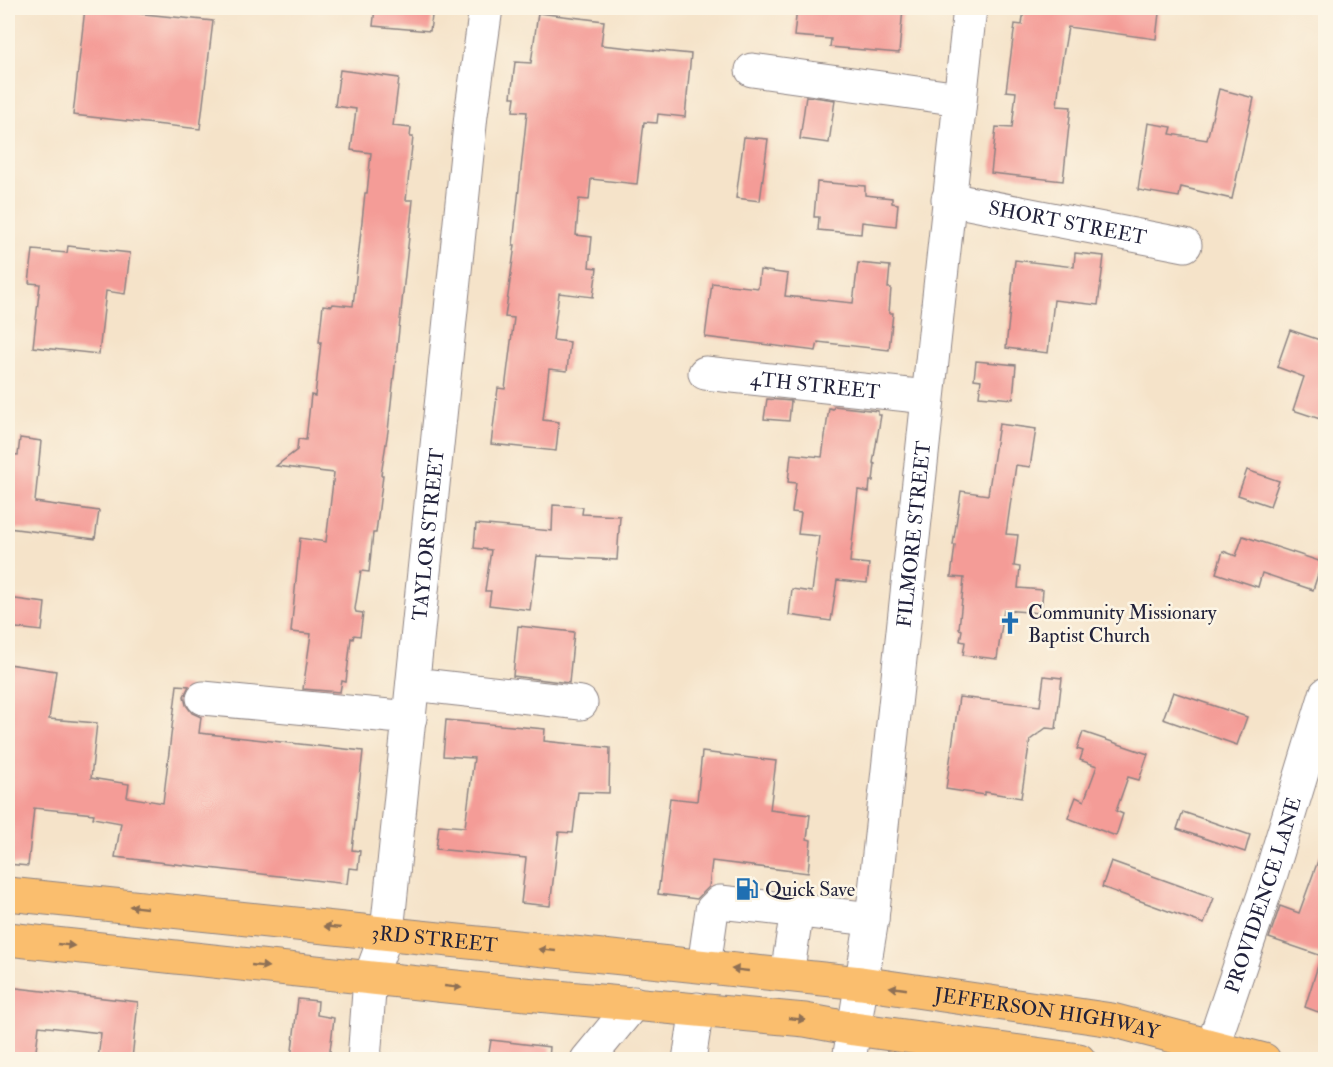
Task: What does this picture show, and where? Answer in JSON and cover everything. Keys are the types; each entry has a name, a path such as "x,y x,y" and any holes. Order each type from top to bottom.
{"main road":[{"name":"3RD STREET","path":"8,894 861,983"},
{"path":"8,939 493,992 634,1003 823,1022 851,1044"},
{"name":"JEFFERSON HIGHWAY","path":"861,983 1112,1020 1210,1053 1264,1059"},
{"name":"JEFFERSON HIGHWAY","path":"851,1044 1079,1059"}],"street":[{"name":"TAYLOR STREET","path":"364,1059 370,978 387,932 471,115 486,8"},
{"name":"FILMORE STREET","path":"851,1044 872,919 970,8"},
{"path":"752,70 960,99"},
{"name":"SHORT STREET","path":"948,199 1185,245"},
{"name":"4TH STREET","path":"705,373 927,397"},
{"path":"413,684 580,703"},
{"name":"PROVIDENCE LANE","path":"1210,1053 1270,874 1326,694"},
{"path":"203,698 410,718"},
{"path":"704,966 712,910 720,902 872,919"},
{"path":"787,975 797,910"},
{"path":"587,1059 634,1003"},
{"path":"689,1059 697,1010"}],"building":[{"path":"85,8 213,21 200,129 73,115"},
{"path":"375,8 433,8 430,31 373,26"},
{"path":"797,8 903,8 899,53 830,47 831,39 794,36"},
{"path":"1024,8 1118,8 1159,13 1156,39 1068,27 1057,106 1071,107 1063,181 991,173 996,127 1012,128 1016,92 1006,91 1015,24 1022,25"},
{"path":"538,13 604,21 601,45 691,54 685,117 658,114 657,123 644,122 637,184 591,179 589,200 579,199 576,235 592,237 589,267 597,268 593,297 559,293 553,340 570,342 567,371 549,369 543,420 559,422 556,451 491,444 498,388 505,389 514,318 505,317 515,245 513,245 527,112 513,111 515,97 511,97 515,62 531,63"},
{"path":"340,70 399,78 393,126 411,128 410,137 413,137 406,200 413,200 376,533 373,533 369,572 361,571 355,609 356,612 363,613 360,636 354,635 353,639 351,638 346,682 342,681 340,692 303,689 311,634 291,632 300,538 326,542 334,473 276,466 297,450 298,439 306,440 311,395 315,396 323,305 353,306 371,153 351,150 356,109 335,106"},
{"path":"1219,89 1254,98 1232,199 1181,187 1179,197 1138,190 1148,123 1172,127 1170,134 1207,140"},
{"path":"806,96 835,100 829,143 800,139"},
{"path":"744,137 768,139 760,201 736,198"},
{"path":"817,182 865,186 865,195 892,198 892,203 898,204 896,226 862,222 861,234 818,230 819,217 814,217"},
{"path":"68,246 130,253 125,294 106,291 99,354 33,347 40,284 29,283 33,250 67,253"},
{"path":"1075,253 1104,256 1098,305 1054,300 1048,353 1006,348 1015,260 1074,267"},
{"path":"858,263 890,266 889,313 893,313 889,350 818,342 816,351 705,337 712,283 758,288 760,270 788,274 785,296 853,303"},
{"path":"1290,330 1326,342 1326,421 1293,410 1304,377 1277,367"},
{"path":"976,361 1016,365 1013,399 979,396 981,380 974,379"},
{"path":"767,399 791,401 789,421 764,419"},
{"path":"834,406 878,411 878,415 881,415 873,463 875,464 873,481 870,481 869,492 858,490 850,562 869,564 867,583 837,580 831,621 789,615 792,589 812,592 819,536 798,534 801,513 792,512 796,483 788,482 791,454 822,457 829,408 833,409"},
{"path":"999,424 1036,429 1030,467 1016,465 1006,534 1018,535 1014,566 1020,567 1018,588 1043,590 1041,613 1004,610 997,659 963,655 965,642 960,641 962,630 959,629 964,578 951,577 961,491 988,495"},
{"path":"20,438 41,441 35,502 99,511 95,539 8,528 8,454 18,455"},
{"path":"1247,470 1279,481 1270,506 1238,495"},
{"path":"553,505 583,507 582,514 620,516 617,560 537,556 530,610 489,605 491,591 485,591 491,550 474,548 476,524 552,531"},
{"path":"1243,536 1322,562 1313,590 1262,573 1258,587 1216,573 1223,551 1236,556"},
{"path":"8,598 45,603 42,631 8,627"},
{"path":"518,626 574,632 569,683 513,676"},
{"path":"8,664 56,671 49,719 97,723 91,778 129,784 127,797 163,803 177,685 189,686 184,696 186,705 192,713 201,717 199,733 363,751 352,850 360,851 358,869 349,868 347,884 115,857 121,823 93,818 94,814 34,808 28,866 8,864"},
{"path":"1044,676 1062,678 1056,729 1046,728 1030,740 1021,798 946,789 959,697 1040,706"},
{"path":"1173,692 1247,717 1237,745 1163,719"},
{"path":"446,720 545,729 544,741 610,748 609,793 578,792 573,833 559,832 550,906 521,903 526,858 436,849 439,825 465,827 474,758 443,756"},
{"path":"1083,732 1148,754 1139,780 1128,777 1116,811 1123,814 1116,836 1068,818 1076,797 1084,801 1097,766 1080,760 1083,751 1077,749"},
{"path":"702,752 776,761 770,810 810,815 807,839 811,840 808,873 712,861 709,887 697,899 658,894 670,798 697,801"},
{"path":"1183,812 1250,835 1245,852 1177,829"},
{"path":"1323,847 1326,847 1326,1015 1305,1007 1321,956 1325,957 1269,938 1280,906 1299,913"},
{"path":"1111,861 1214,898 1204,924 1102,887"},
{"path":"8,987 138,1002 132,1059 98,1059 101,1033 39,1026 35,1059 8,1059"},
{"path":"298,999 318,1001 317,1015 334,1018 329,1059 291,1059"},
{"path":"491,1040 550,1047 549,1059 488,1059"}],"place":[{"name":"Community Missionary Baptist Church","path":"1010,623"},
{"name":"Quick Save","path":"747,889"}]}
